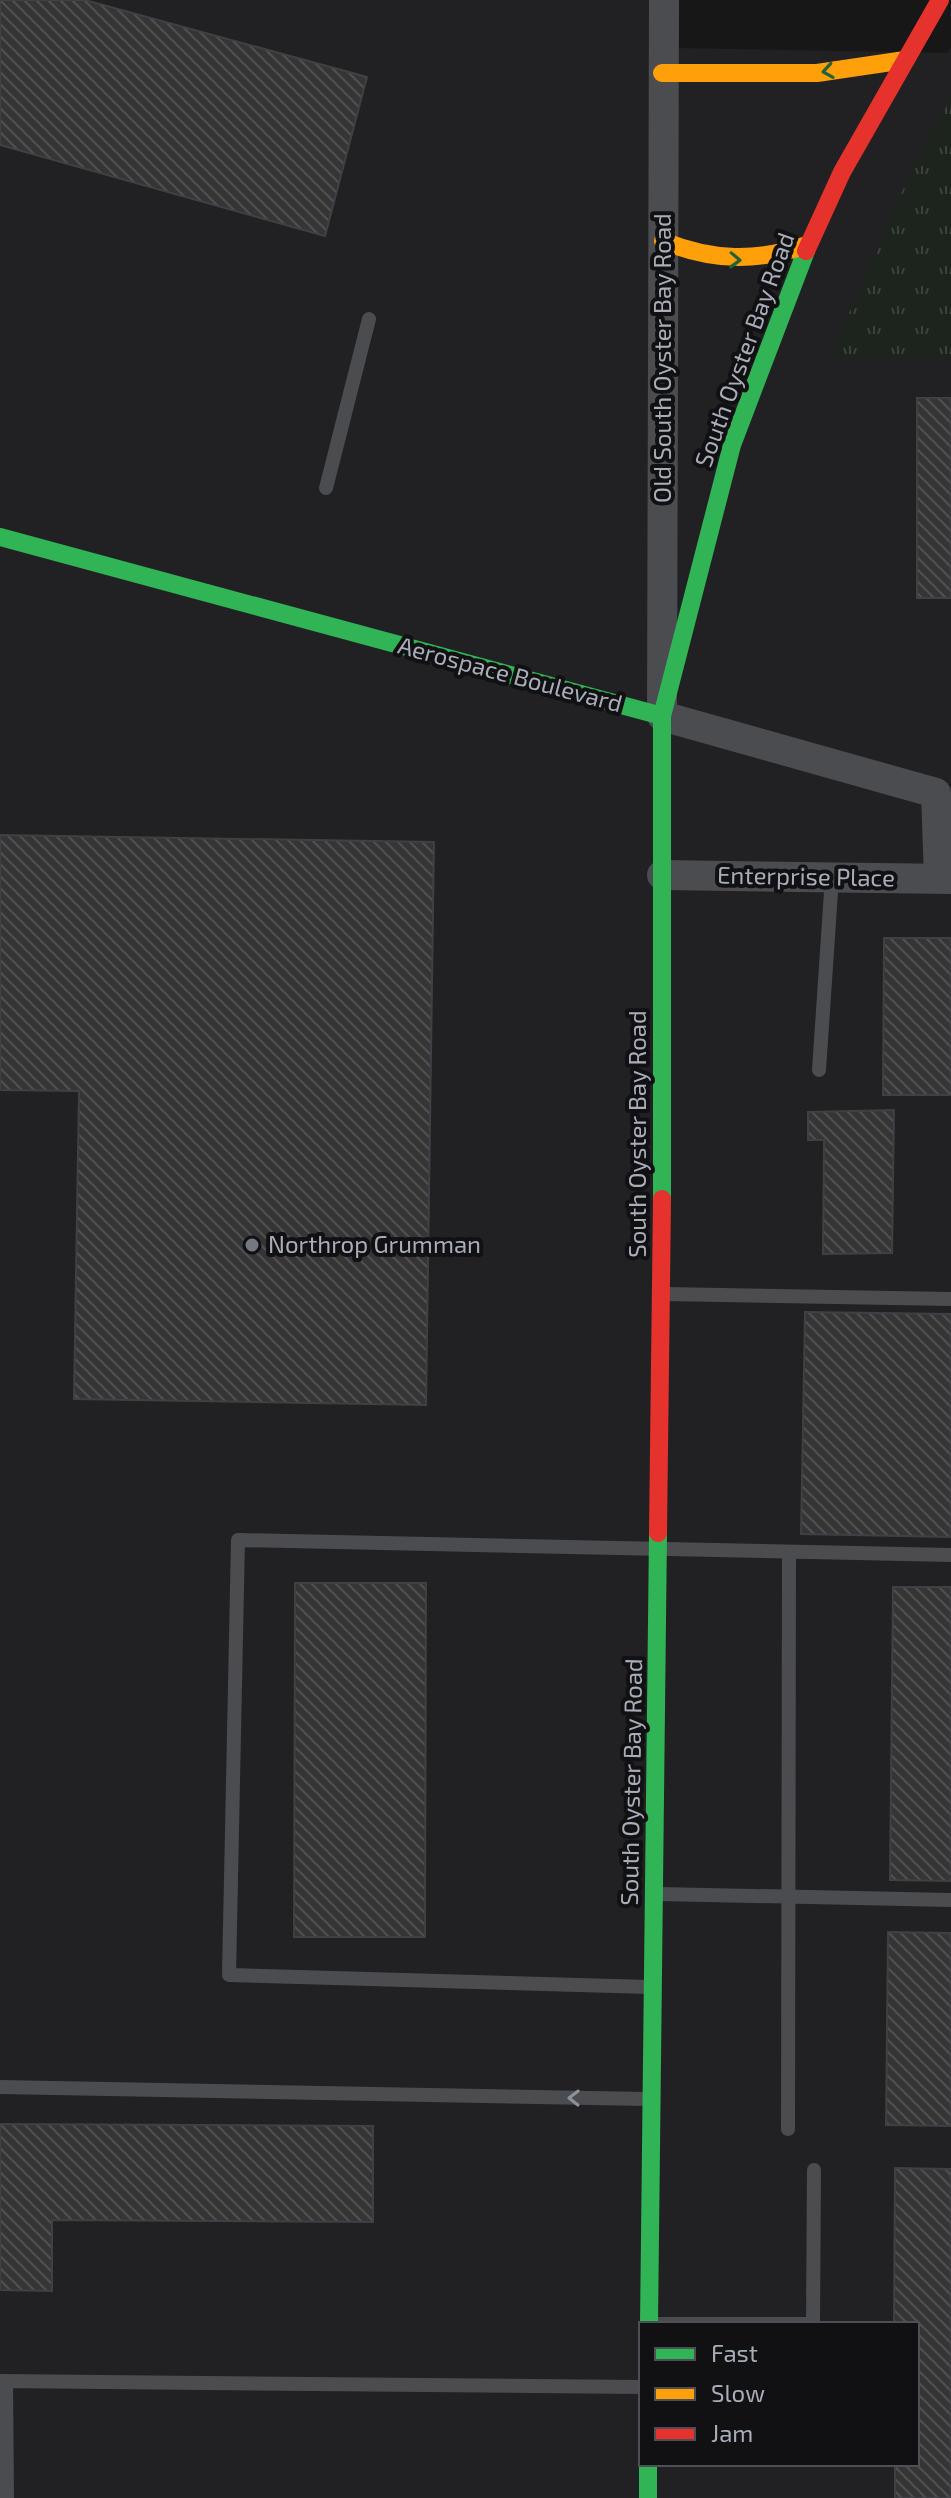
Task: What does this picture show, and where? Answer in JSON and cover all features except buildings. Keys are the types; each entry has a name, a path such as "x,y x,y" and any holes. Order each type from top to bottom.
{"main road":[{"name":"South Oyster Bay Road","path":"649,2322 659,1550 662,716 732,445 807,245 842,172 940,0"},
{"path":"662,73 817,73 905,60"},
{"path":"663,241 692,253 736,262 779,256 807,245"},
{"name":"Aerospace Boulevard","path":"0,537 662,716"},
{"path":"648,2466 648,2498"}],"street":[{"name":"Old South Oyster Bay Road","path":"662,716 664,0"},
{"name":"Aerospace Boulevard","path":"662,716 936,793 945,879"},
{"name":"Enterprise Place","path":"662,875 945,879"}],"lane":[{"path":"326,488 369,319"},
{"path":"819,1070 832,877"},
{"path":"661,1294 951,1299"},
{"path":"653,1987 229,1975 238,1540 951,1555"},
{"path":"788,2129 789,1552"},
{"path":"654,1894 951,1900"},
{"path":"0,2087 652,2099"},
{"path":"813,2322 814,2170"},
{"path":"7,2498 3,2381 639,2387"}],"shaded area":[{"path":"0,0 676,0 676,48 947,53 951,47 951,2498 0,2498"}],"green space":[{"path":"951,99 951,359 829,359 919,153"}],"traffic: fast":[{"path":"662,1199 662,716 732,445 806,251"},
{"path":"0,537 662,716"},
{"path":"649,2322 658,1533"},
{"path":"648,2466 648,2498"}],"traffic: slow":[{"path":"662,73 817,73 905,60"},
{"path":"663,241 681,248 735,257 770,254 807,245"}],"traffic: jam":[{"path":"806,251 842,172 940,0"},
{"path":"658,1533 662,1199"}],"place":[{"name":"Northrop Grumman","path":"252,1245"}]}
